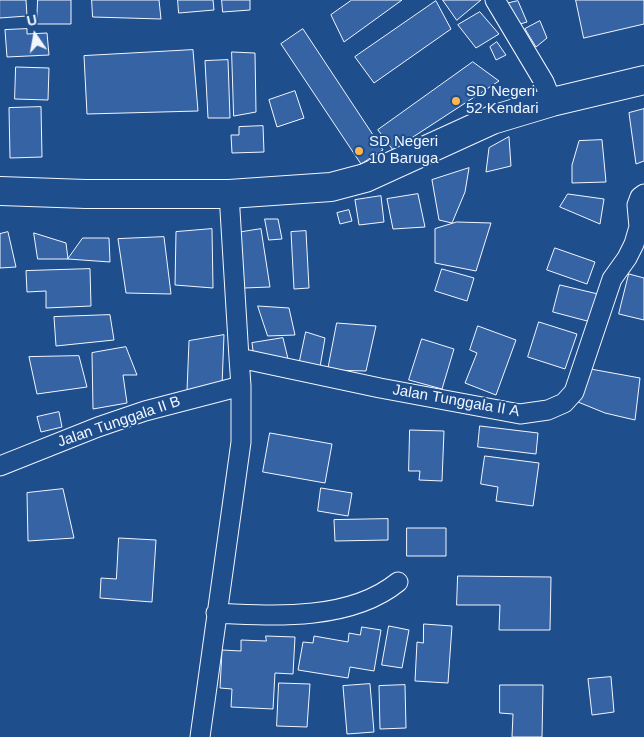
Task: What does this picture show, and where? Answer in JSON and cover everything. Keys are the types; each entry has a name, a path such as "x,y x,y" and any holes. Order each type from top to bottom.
{"street":[{"path":"495,0 544,82 552,102"},
{"path":"0,191 86,194 230,194 331,187 365,178 492,120 552,102 644,80"},
{"path":"200,737 240,442 241,386 230,194"},
{"name":"Jalan Tunggala II A","path":"239,358 380,388 520,414 548,410 564,403 574,392 612,279 627,258 634,244 638,227 637,205 640,197 644,194"},
{"name":"Jalan Tunggala II B","path":"0,466 130,416 241,386"},
{"path":"216,613 254,615 314,612 354,606 386,592 398,582"}],"building":[{"path":"0,0 26,0 27,16 0,18"},
{"path":"38,0 71,0 71,24 37,24"},
{"path":"92,0 159,0 161,19 93,17"},
{"path":"178,0 213,0 214,10 179,13"},
{"path":"222,0 250,0 250,10 223,12"},
{"path":"352,0 402,0 344,42 331,15"},
{"path":"443,0 481,0 457,20"},
{"path":"576,0 644,0 644,24 584,38"},
{"path":"436,1 451,29 374,83 355,57"},
{"path":"518,1 527,22 513,26 505,4"},
{"path":"480,12 499,34 476,48 458,25"},
{"path":"540,21 547,38 536,47 525,29"},
{"path":"27,29 27,34 47,33 49,55 7,57 5,30"},
{"path":"303,29 383,150 361,164 281,44"},
{"path":"497,42 506,55 496,60 490,47"},
{"path":"193,50 198,111 87,114 84,56"},
{"path":"232,52 255,53 256,112 234,116"},
{"path":"228,60 230,118 208,118 205,61"},
{"path":"473,62 499,81 393,150 378,130"},
{"path":"16,67 49,68 48,100 15,99"},
{"path":"295,91 304,118 277,127 269,100"},
{"path":"41,107 42,157 10,158 9,108"},
{"path":"644,109 644,161 636,164 629,113"},
{"path":"263,126 264,152 232,153 231,135 239,135 239,127"},
{"path":"509,137 511,166 486,172 489,148"},
{"path":"602,140 606,182 572,183 572,165 579,141"},
{"path":"469,168 465,192 452,223 439,220 432,180"},
{"path":"418,194 425,227 393,229 387,199"},
{"path":"568,194 604,199 600,224 560,207"},
{"path":"381,196 384,222 359,225 355,200"},
{"path":"349,210 352,221 340,224 337,213"},
{"path":"265,219 278,219 282,239 269,240"},
{"path":"457,222 491,223 476,271 435,263 435,229"},
{"path":"212,229 213,288 175,285 176,232"},
{"path":"261,229 270,287 244,288 236,233"},
{"path":"306,231 309,288 294,289 291,232"},
{"path":"8,232 16,267 0,268 0,234"},
{"path":"34,233 66,243 68,259 38,259"},
{"path":"164,237 171,294 126,293 118,239"},
{"path":"83,238 109,238 110,262 68,259"},
{"path":"555,248 595,262 587,284 547,270"},
{"path":"90,269 91,306 46,308 46,291 27,292 26,271"},
{"path":"442,269 474,278 467,301 435,291"},
{"path":"629,274 644,278 644,320 619,314"},
{"path":"560,285 598,294 591,322 553,312"},
{"path":"258,306 289,308 295,335 268,336"},
{"path":"110,315 114,340 56,346 54,317"},
{"path":"539,322 577,334 565,369 528,357"},
{"path":"337,323 376,326 366,371 328,370"},
{"path":"478,326 516,340 496,395 465,383 477,353 470,350"},
{"path":"306,332 325,338 320,367 299,365"},
{"path":"224,335 222,386 187,391 189,341"},
{"path":"283,338 289,363 254,358 252,343"},
{"path":"422,339 454,349 442,389 409,380"},
{"path":"126,347 137,375 123,375 127,403 93,409 92,353"},
{"path":"79,356 87,387 37,394 29,357"},
{"path":"585,368 640,378 635,420 605,413 578,402"},
{"path":"59,412 62,427 41,432 37,417"},
{"path":"480,426 538,433 536,454 478,447"},
{"path":"410,430 444,431 442,481 419,480 420,471 409,471"},
{"path":"270,433 332,444 325,483 263,472"},
{"path":"485,456 539,463 533,506 496,501 498,487 481,484"},
{"path":"321,488 352,493 348,516 318,511"},
{"path":"63,489 74,538 28,541 27,493"},
{"path":"388,519 388,540 335,541 334,520"},
{"path":"407,528 446,528 446,556 407,556"},
{"path":"119,538 156,540 152,602 100,598 101,578 116,579"},
{"path":"458,576 551,577 550,630 499,630 500,605 457,605"},
{"path":"424,624 452,626 448,683 415,681 417,642 423,643"},
{"path":"389,626 409,630 402,668 382,665"},
{"path":"362,627 381,630 374,671 350,667 348,678 298,670 303,642 313,643 314,636 348,642 349,633 360,635"},
{"path":"266,636 295,637 293,674 275,673 273,709 231,707 232,689 220,688 222,650 241,651 241,640 266,641"},
{"path":"611,677 614,712 592,715 588,679"},
{"path":"279,683 310,684 307,727 277,726"},
{"path":"370,684 374,732 347,734 343,686"},
{"path":"405,685 406,728 380,729 379,686"},
{"path":"500,685 543,685 542,737 512,737 513,714 500,713"}],"place":[{"name":"SD Negeri 52 Kendari","path":"456,101"},
{"name":"SD Negeri 10 Baruga","path":"359,151"}]}
